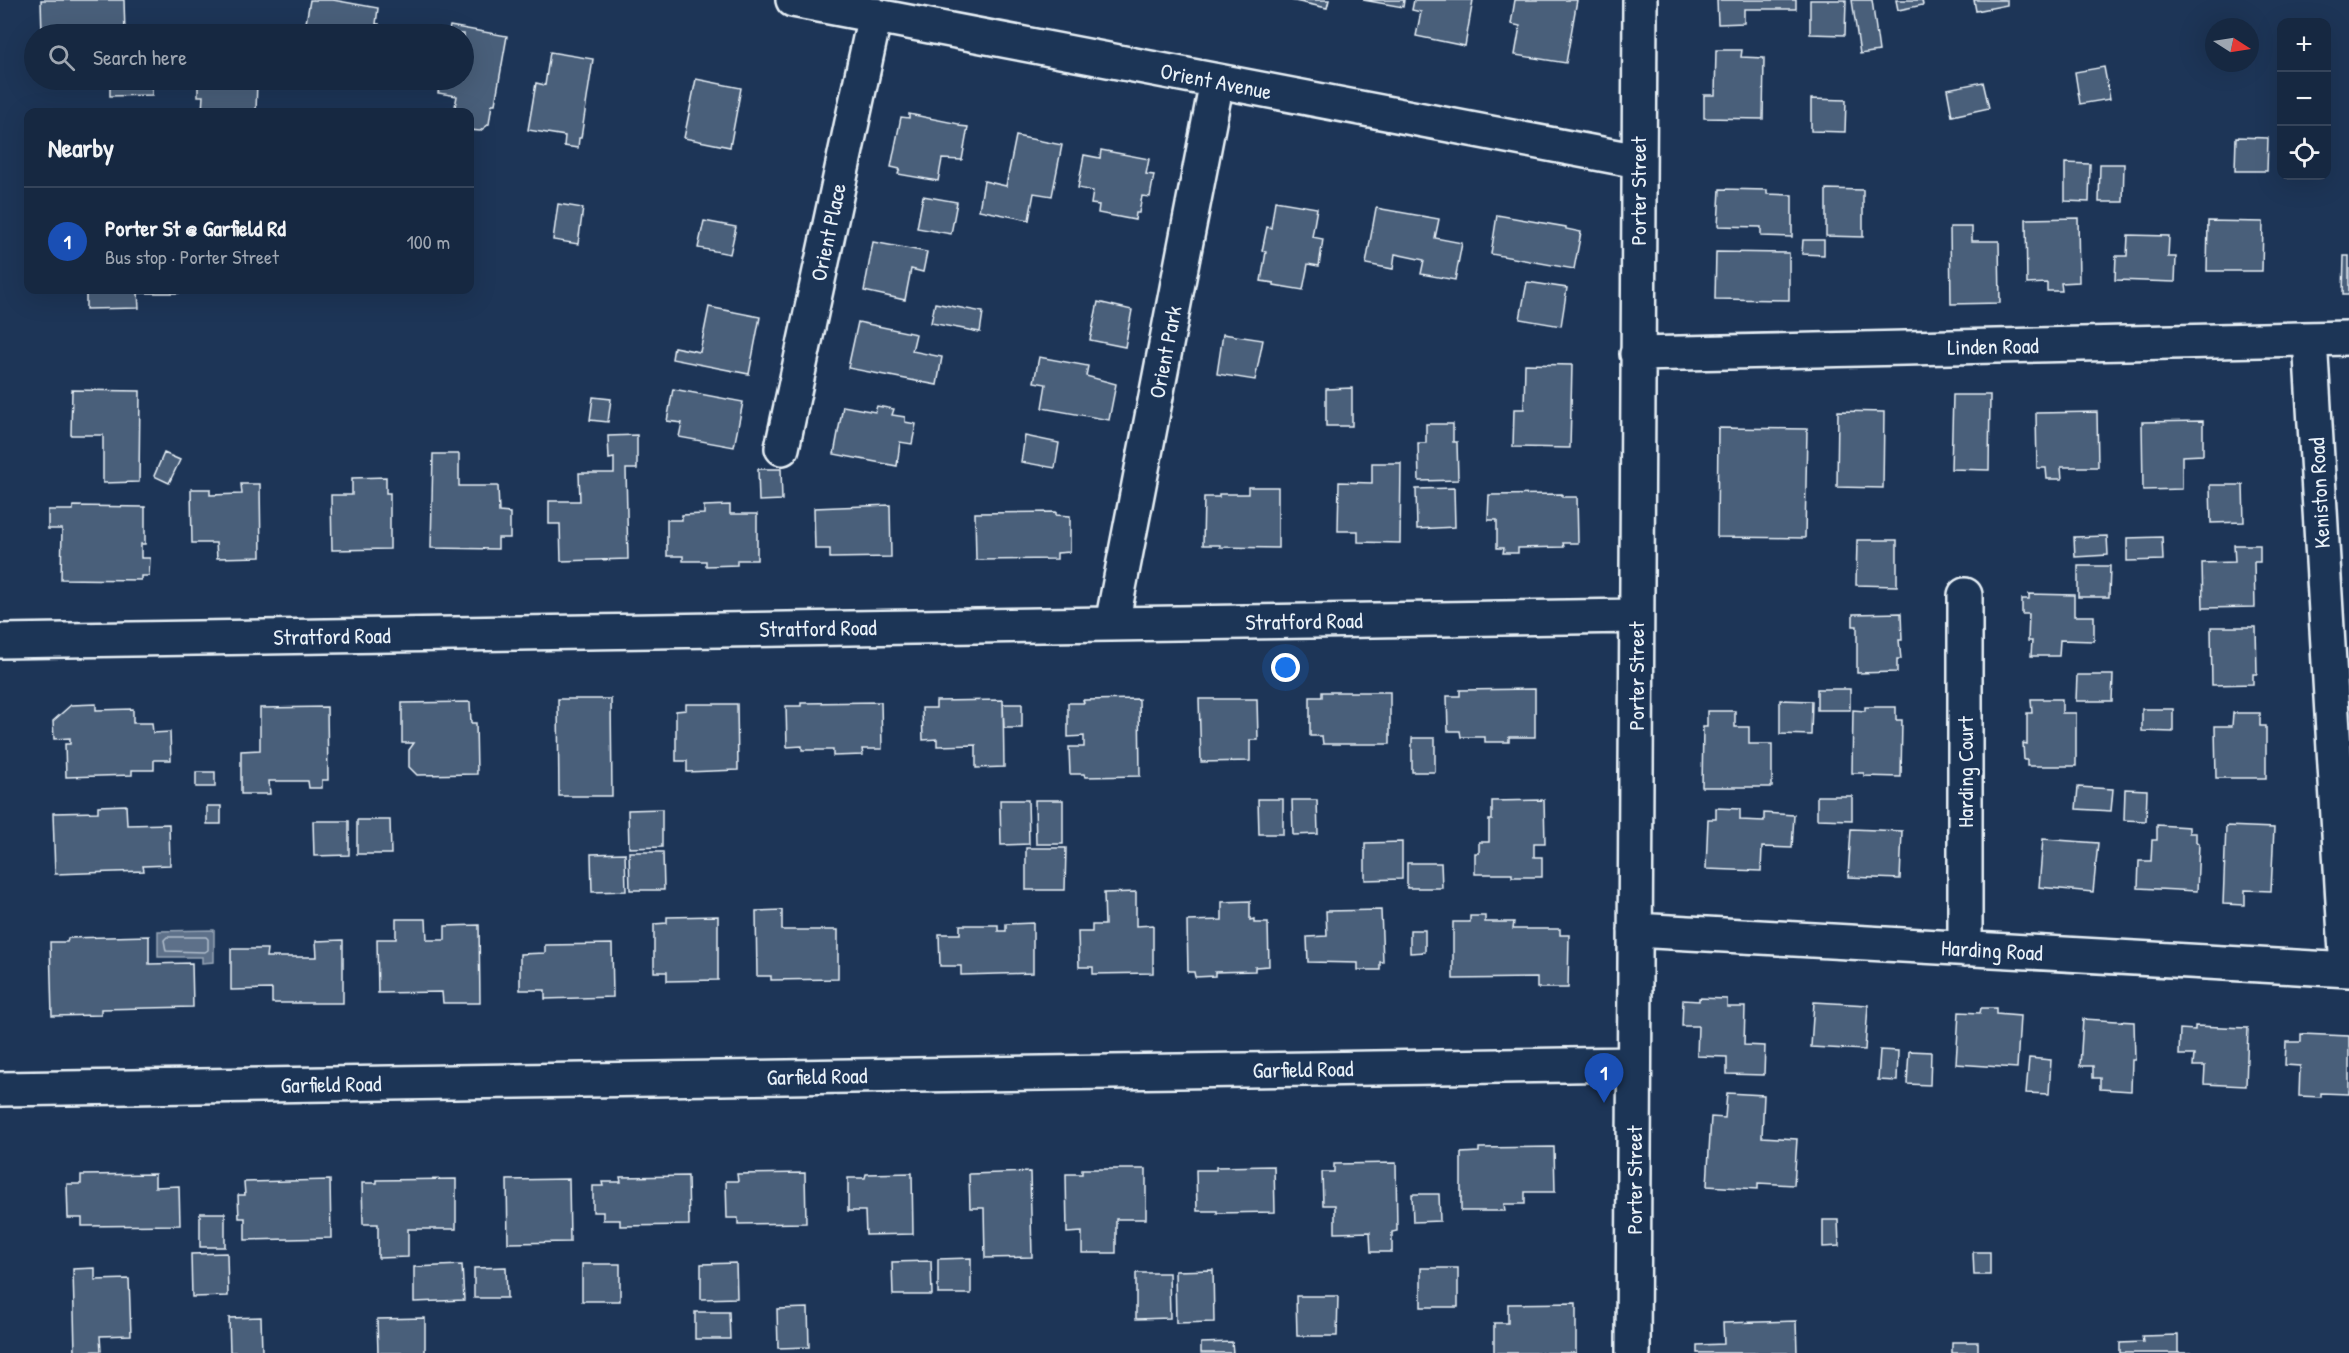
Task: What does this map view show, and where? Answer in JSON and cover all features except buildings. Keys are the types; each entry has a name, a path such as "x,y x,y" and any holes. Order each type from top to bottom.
{"street":[{"name":"Orient Avenue","path":"794,0 1638,161"},
{"name":"Porter Street","path":"1633,1353 1640,0"},
{"name":"Orient Place","path":"782,448 875,15"},
{"name":"Orient Park","path":"1112,624 1217,81"},
{"name":"Linden Road","path":"1637,354 2349,338"},
{"name":"Keniston Road","path":"2310,339 2348,970"},
{"name":"Harding Court","path":"1965,595 1965,949"},
{"name":"Stratford Road","path":"0,641 1636,616"},
{"name":"Harding Road","path":"1635,930 2348,970"},
{"name":"Garfield Road","path":"0,1089 1634,1064"}],"water":[{"path":"214,930 214,962 202,963 202,957 158,957 158,931"}],"place":[{"name":"Porter St @ Garfield Rd","path":"1604,1103"}]}
